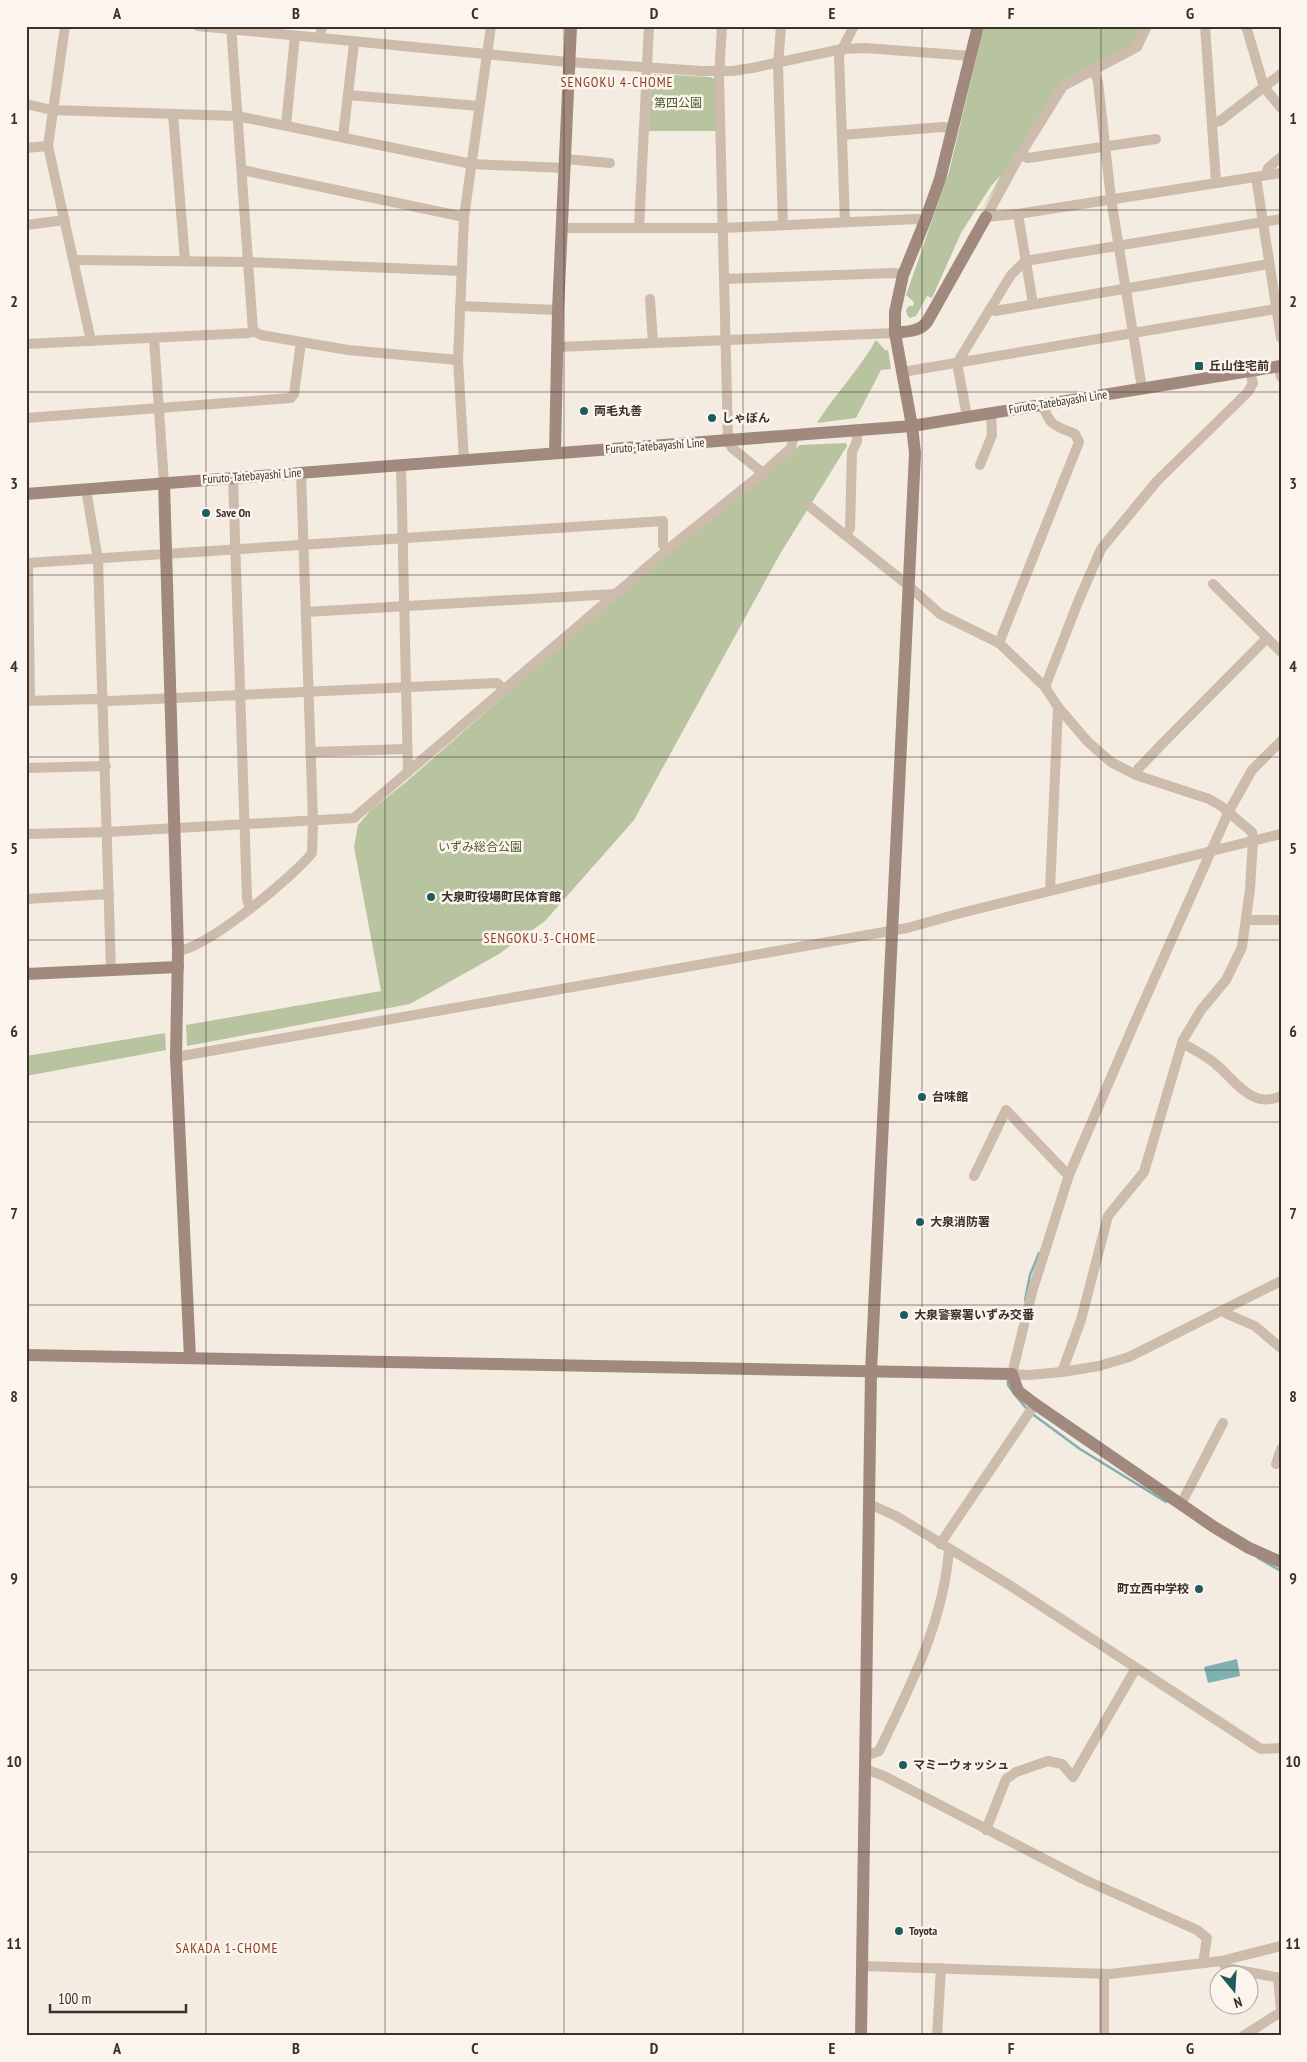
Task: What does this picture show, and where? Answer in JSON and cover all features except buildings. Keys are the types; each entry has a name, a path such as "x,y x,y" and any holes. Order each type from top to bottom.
{"street":[{"path":"65,26 48,146 91,341"},
{"path":"198,26 568,62 719,71 752,68 842,49 889,50 971,56"},
{"path":"320,38 322,26"},
{"path":"464,460 458,360 464,217 491,26"},
{"path":"555,453 558,310 571,26"},
{"path":"639,228 649,26"},
{"path":"722,26 719,71 728,440 732,448 763,473"},
{"path":"781,26 778,61 782,225"},
{"path":"845,222 839,55 854,26"},
{"path":"861,2036 871,1372 915,453 895,333 895,312 902,275 925,221 940,179 978,26"},
{"path":"557,347 895,333 922,328 928,322 1020,154 1063,86 1137,47 1147,26"},
{"path":"1205,26 1216,182"},
{"path":"1246,26 1264,86 1281,108"},
{"path":"231,28 254,331"},
{"path":"286,126 295,36"},
{"path":"344,137 354,42"},
{"path":"1094,70 1098,82 1118,246 1142,388"},
{"path":"1213,122 1220,121 1281,74"},
{"path":"348,95 479,106"},
{"path":"26,104 52,110 237,116 472,164 610,163"},
{"path":"173,114 185,261"},
{"path":"842,135 943,127 953,128"},
{"path":"1020,154 1028,158 1156,139"},
{"path":"26,148 48,146"},
{"path":"1281,158 1261,176 1263,222 1281,338"},
{"path":"242,170 464,217"},
{"path":"986,218 1281,173"},
{"path":"1018,214 1033,304"},
{"path":"562,228 723,228 916,219 925,221"},
{"path":"967,417 957,363 1010,275 1025,261 1281,219"},
{"path":"26,225 65,220"},
{"path":"74,260 248,262 462,271"},
{"path":"990,309 994,311 1269,264"},
{"path":"724,279 894,272 902,275"},
{"path":"650,299 653,343"},
{"path":"460,306 558,310"},
{"path":"902,372 1276,309"},
{"path":"26,344 254,331 261,335 348,350 458,360"},
{"path":"154,338 164,483 178,951 176,1057 190,1358"},
{"path":"26,418 291,398 294,394 301,342"},
{"name":"Furuto-Tatebayashi Line","path":"26,494 912,426 1250,371 1280,369"},
{"path":"1045,687 1078,602 1102,549 1157,482 1248,392 1253,384 1250,371"},
{"path":"999,642 1079,442 1079,438 1075,434 1054,425 1048,420 1043,405"},
{"path":"980,465 992,436 991,413"},
{"path":"846,535 850,528 852,452 857,441 857,430"},
{"path":"26,834 107,832 354,818 667,550 763,473 791,448 794,435"},
{"path":"401,465 408,772"},
{"path":"178,951 190,948 202,941 250,908 312,853 313,821 301,473"},
{"path":"233,478 237,549 244,824 247,899 250,908"},
{"path":"86,489 98,560 111,971"},
{"path":"809,506 909,586 940,614 999,642 1045,687 1058,707 1088,742 1111,762 1136,775 1209,799 1229,811 1252,832 1253,840 1242,947 1226,980 1202,1010 1182,1043 1144,1172 1108,1216 1081,1320 1062,1372"},
{"path":"504,689 497,684 103,700 28,701 28,563 98,560 303,544 663,521 663,545 667,550"},
{"path":"1212,584 1281,652"},
{"path":"306,612 615,594"},
{"path":"1136,775 1138,769 1155,751 1267,638"},
{"path":"1050,890 1058,707"},
{"path":"1281,741 1252,770 1229,811 1069,1176 1032,1292 1012,1374 1018,1391 1035,1404 1249,1548 1281,1562"},
{"path":"310,752 407,749"},
{"path":"26,768 106,766"},
{"path":"176,1057 893,930 1281,834"},
{"path":"26,899 109,894"},
{"path":"1246,920 1281,920"},
{"path":"26,974 178,967"},
{"path":"1182,1043 1218,1065 1243,1092 1254,1098 1266,1100 1281,1096"},
{"path":"974,1176 1006,1110 1069,1176"},
{"path":"26,1355 1030,1375 1099,1366 1129,1357 1281,1281"},
{"path":"1225,1310 1227,1314 1255,1326 1281,1348"},
{"path":"865,1762 879,1751 910,1688 941,1604 947,1576 944,1546 1035,1404"},
{"path":"1181,1504 1223,1423"},
{"path":"1276,1464 1281,1449"},
{"path":"869,1504 896,1516 1006,1583 1261,1749 1281,1748"},
{"path":"986,1830 1006,1779 1016,1772 1048,1761 1062,1764 1073,1777 1136,1668"},
{"path":"865,1762 884,1776 986,1830 1118,1896 1197,1930 1206,1938 1203,1963"},
{"path":"862,1966 1104,1974 1221,1962 1281,1946"},
{"path":"1221,1962 1227,1968 1279,1978 1281,2011 1243,2036"},
{"path":"937,2036 941,1968"},
{"path":"1104,1974 1104,2036"}],"green space":[{"path":"984,26 1143,26 1132,45 1059,86 981,212 1001,175 991,186 961,233 932,298 927,296 916,316 910,318 906,310 909,306 913,306 914,302 906,295 949,172"},
{"name":"第四公園","path":"655,74 710,77 715,79 716,131 649,131 651,76"},
{"path":"876,340 885,350 888,350 891,369 881,370 856,418 817,423 862,362"},
{"name":"いずみ総合公園","path":"846,443 847,446 780,554 634,820 545,921 499,954 410,1004 187,1046 186,1025 381,991 354,847 358,825 371,810 406,782 659,560 765,476 800,445"},
{"path":"165,1033 166,1050 26,1076 26,1056"}],"water":[{"path":"1237,1659 1240,1676 1208,1683 1204,1667"}],"waterway":[{"path":"1025,1300 1030,1275 1039,1253"},
{"path":"1008,1379 1008,1385 1013,1392"},
{"path":"1016,1396 1027,1409"},
{"path":"1031,1413 1080,1449 1166,1502"},
{"path":"1258,1558 1281,1571"}],"place":[{"name":"丘山住宅前","path":"1199,366"},
{"name":"両毛丸善","path":"584,411"},
{"name":"しゃぼん","path":"712,418"},
{"name":"Save On","path":"206,513"},
{"name":"大泉町役場町民体育館","path":"431,897"},
{"name":"台味館","path":"922,1097"},
{"name":"大泉消防署","path":"920,1222"},
{"name":"大泉警察署いずみ交番","path":"904,1315"},
{"name":"町立西中学校","path":"1199,1589"},
{"name":"マミーウォッシュ","path":"903,1765"},
{"name":"Toyota","path":"899,1931"}],"district":[{"name":"SENGOKU 4-CHOME","path":"617,82"},
{"name":"SENGOKU 3-CHOME","path":"540,938"},
{"name":"SAKADA 1-CHOME","path":"227,1948"}]}
